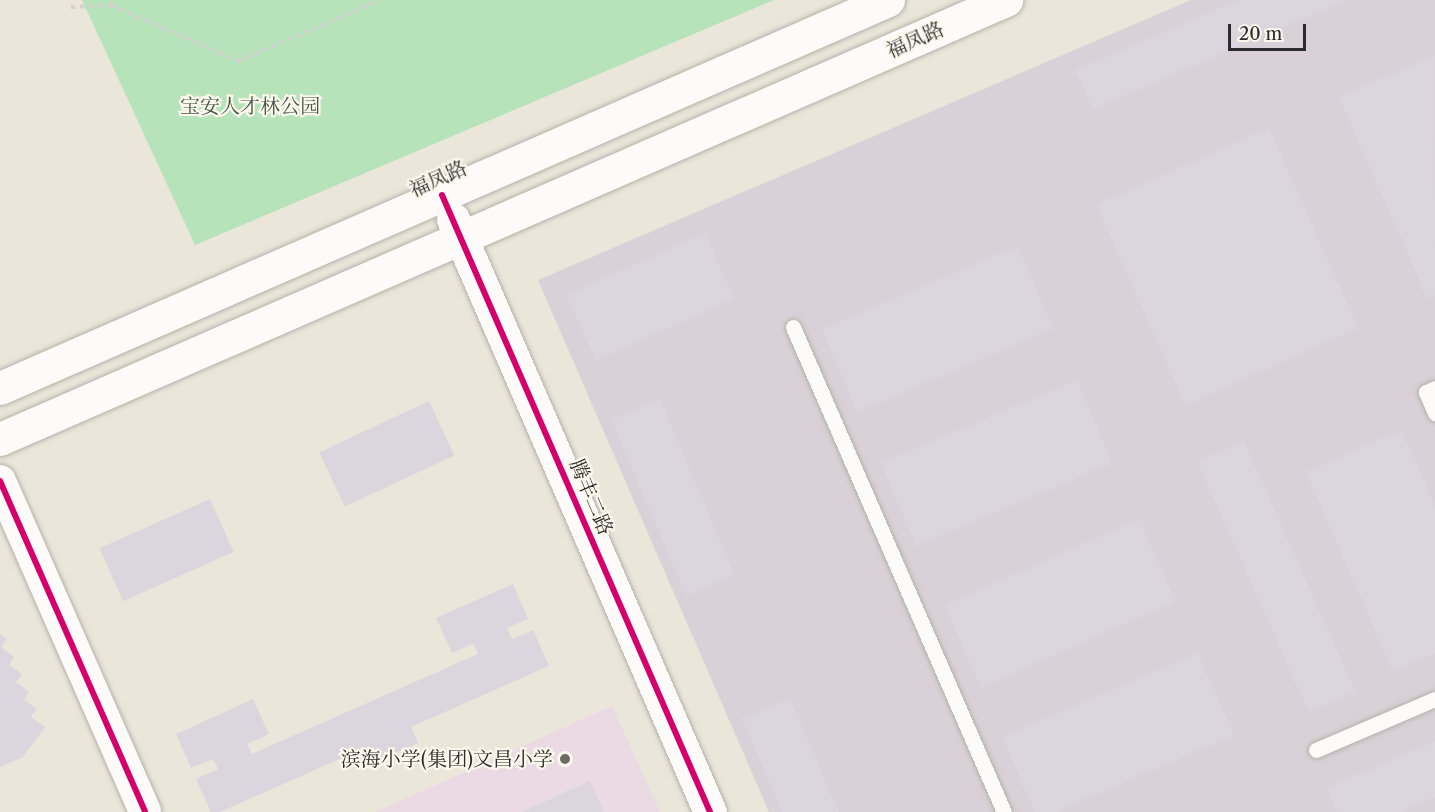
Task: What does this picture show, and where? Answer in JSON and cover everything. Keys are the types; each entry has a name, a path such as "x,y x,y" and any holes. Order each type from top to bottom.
{"main road":[{"name":"福凤路","path":"0,388 888,0"},
{"name":"福凤路","path":"0,439 1006,0"},
{"name":"腾丰二路","path":"442,195 710,812"}],"street":[{"path":"0,481 145,812"}],"lane":[{"path":"793,327 1004,812"},
{"path":"1435,388 1426,392 1435,413"},
{"path":"1316,750 1435,699"}],"path":[{"path":"71,7 111,5 238,61 381,0"}],"shaded area":[{"path":"1191,0 1435,0 1435,812 769,812 538,280"},
{"name":"滨海小学(集团)文昌小学","path":"612,706 660,812 376,812"}],"green space":[{"name":"宝安人才林公园","path":"82,0 774,0 195,245"}],"building":[{"path":"1238,0 1346,0 1093,109 1076,70"},
{"path":"1434,56 1435,295 1427,298 1339,97"},
{"path":"1269,128 1358,328 1185,405 1096,205"},
{"path":"705,233 734,299 595,361 566,295"},
{"path":"1018,246 1053,329 857,412 822,329"},
{"path":"1077,380 1112,463 916,546 881,463"},
{"path":"660,399 735,575 686,596 611,420"},
{"path":"429,401 454,455 345,507 319,452"},
{"path":"1402,430 1435,506 1435,653 1393,672 1306,472"},
{"path":"1244,441 1355,691 1309,712 1197,462"},
{"path":"210,499 234,552 123,601 99,548"},
{"path":"1139,519 1176,601 981,688 944,606"},
{"path":"513,584 528,619 507,628 512,639 533,630 549,666 411,727 418,743 358,769 351,754 220,812 211,812 196,779 218,769 213,759 191,768 176,734 253,699 269,734 247,744 252,754 478,654 473,644 452,653 436,618"},
{"path":"0,634 7,639 1,647 14,657 9,665 22,674 16,682 29,692 24,700 37,709 31,717 45,727 23,757 0,767"},
{"path":"1198,653 1234,735 1055,812 1035,812 1002,737"},
{"path":"790,699 839,812 782,812 742,719"},
{"path":"1435,741 1435,797 1400,812 1337,812 1327,788"},
{"path":"590,781 604,812 522,812"}],"cycle path":[{"path":"442,195 710,812"},
{"path":"0,481 145,812"}],"place":[{"name":"滨海小学(集团)文昌小学","path":"565,759"}]}
